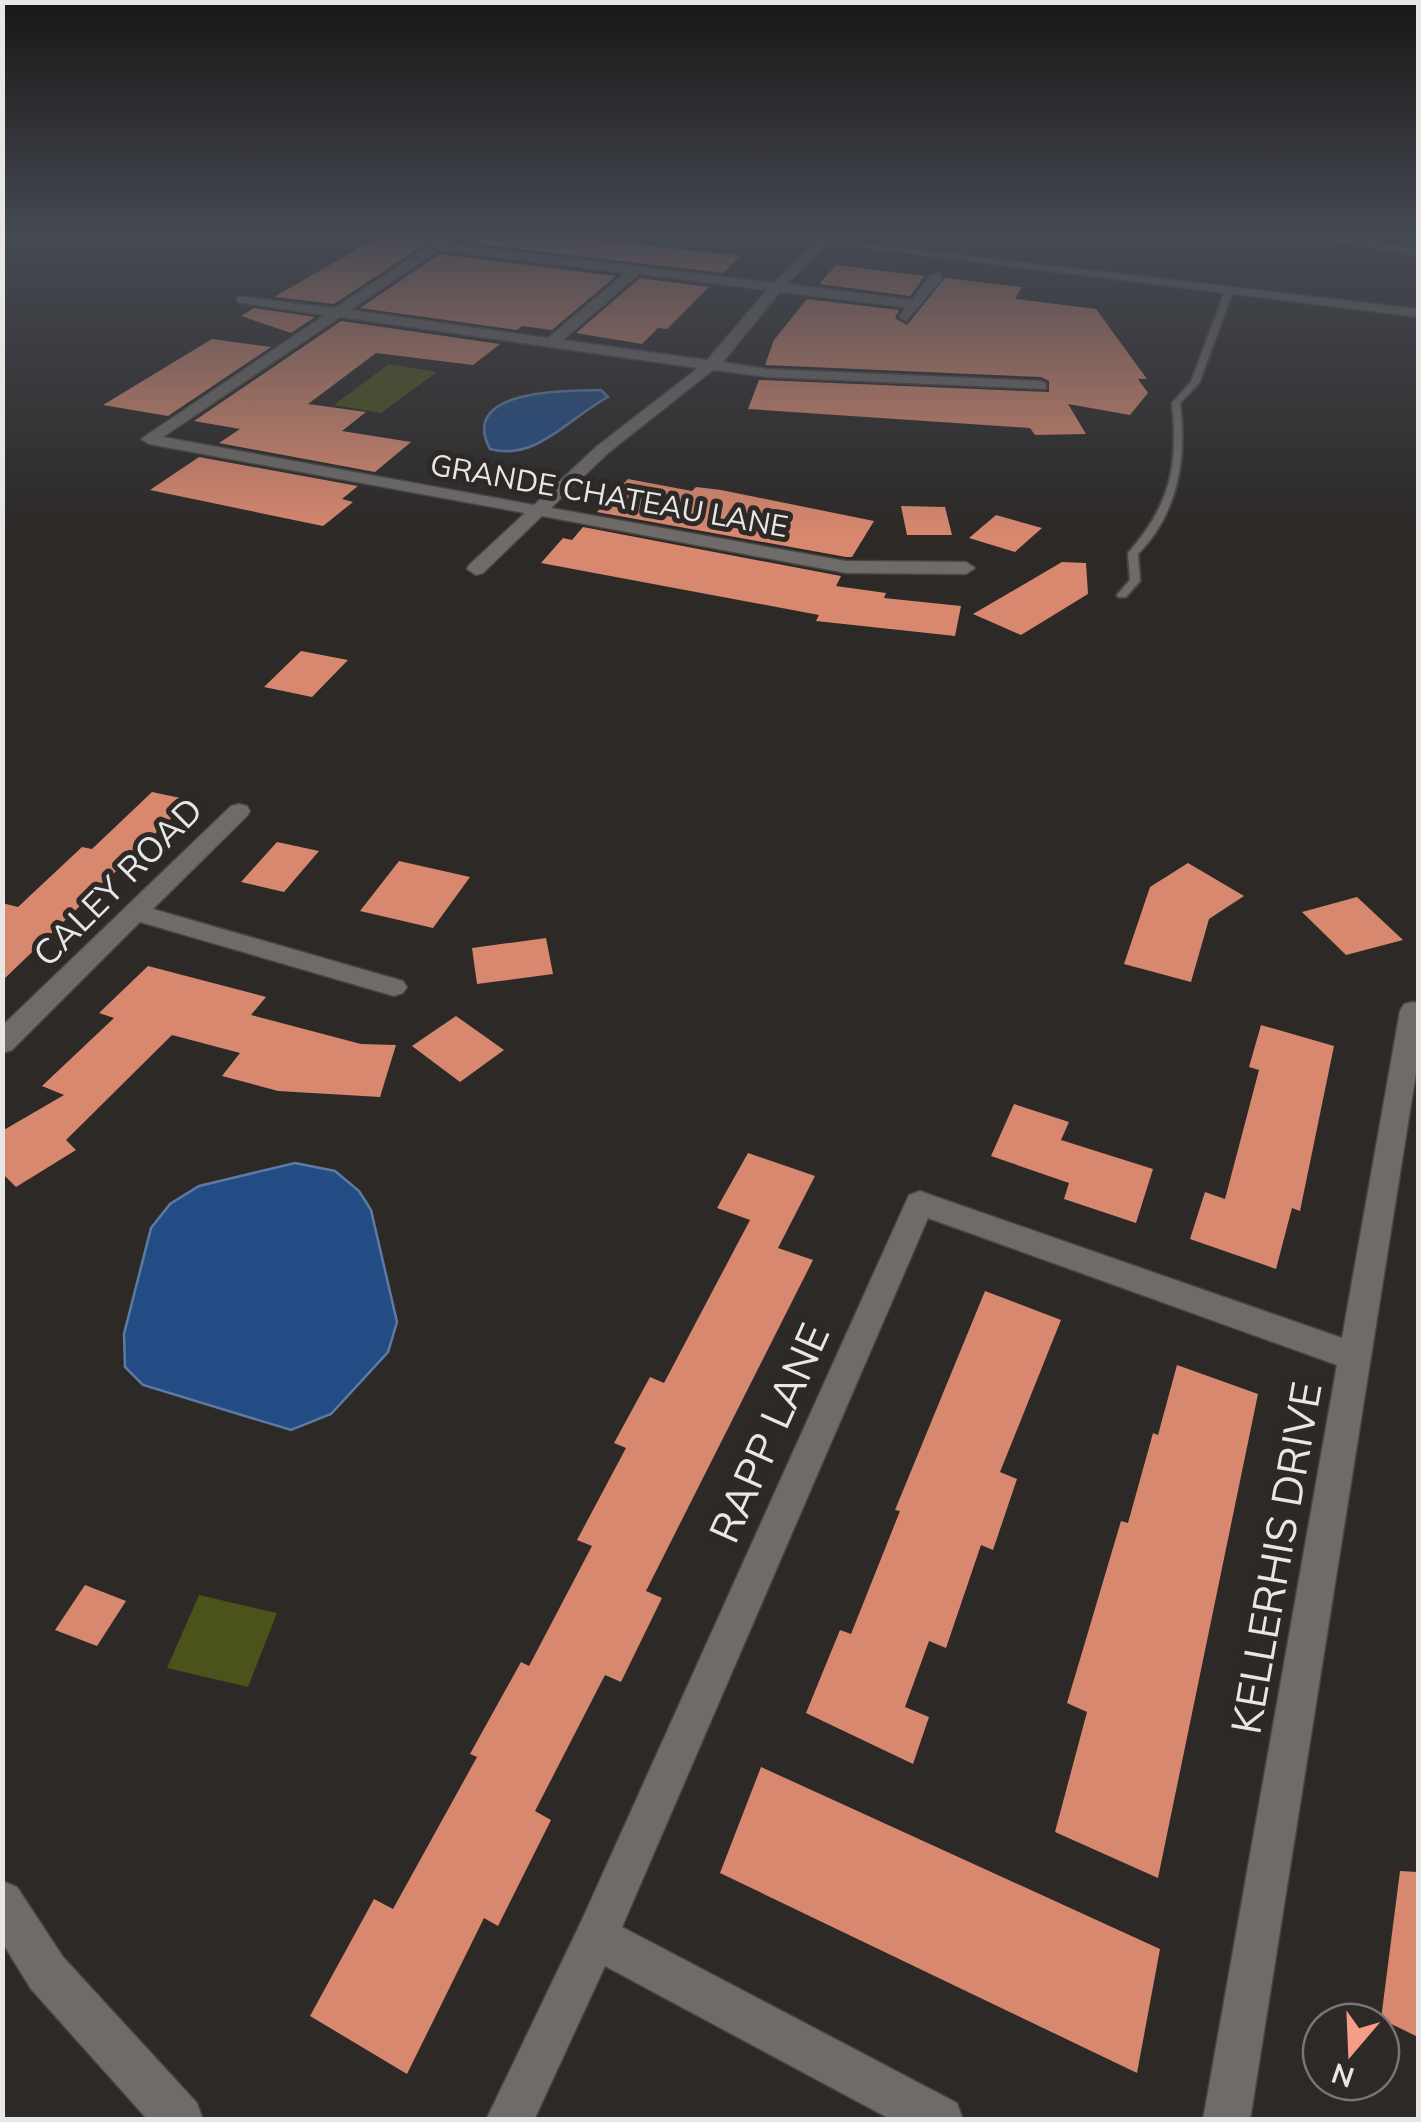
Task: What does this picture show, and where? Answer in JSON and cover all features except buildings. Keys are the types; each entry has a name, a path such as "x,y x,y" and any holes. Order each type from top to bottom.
{"street":[{"name":"GRANDE CHATEAU LANE","path":"302,335 148,439 846,567 966,568"},
{"path":"496,335 798,376 1041,386"},
{"path":"551,343 560,335"},
{"path":"476,569 602,450 710,366 739,335"},
{"name":"CALEY ROAD","path":"2,1043 239,812"},
{"path":"136,914 394,986"},
{"name":"KELLERHIS DRIVE","path":"1226,2120 1413,1011"},
{"name":"RAPP LANE","path":"509,2120 596,1937 920,1203 1355,1356"},
{"path":"2,1902 48,1973 175,2117"},
{"path":"596,1937 940,2120"}],"lane":[{"path":"1122,595 1135,581 1133,553 1146,542 1169,499 1179,454 1176,404 1195,383 1213,335"}],"green space":[{"path":"389,364 437,372 381,413 334,405"},
{"path":"199,1595 277,1613 248,1687 167,1668"}],"water":[{"path":"601,390 608,397 538,444 507,451 490,449 484,429 489,414 502,404 542,393"},
{"path":"295,1163 335,1171 359,1191 371,1210 397,1322 388,1352 331,1414 291,1430 143,1385 125,1367 124,1334 151,1228 170,1204 199,1186"}]}
